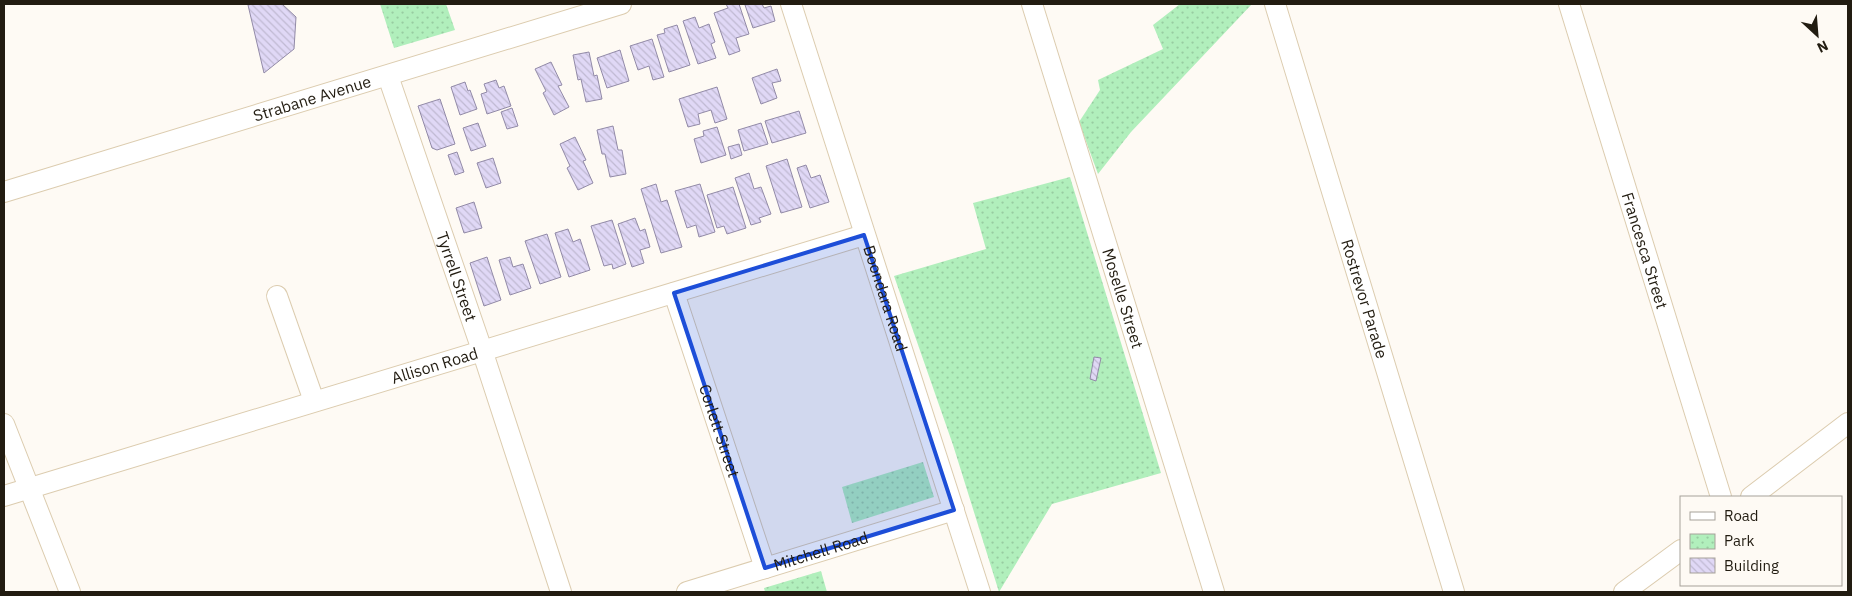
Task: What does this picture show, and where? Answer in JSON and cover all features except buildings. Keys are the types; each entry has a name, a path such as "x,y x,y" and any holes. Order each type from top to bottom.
{"street":[{"name":"Strabane Avenue","path":"4,192 621,4"},
{"name":"Boondara Road","path":"791,4 980,592"},
{"name":"Moselle Street","path":"1032,4 1214,592"},
{"name":"Rostrevor Parade","path":"1275,4 1454,592"},
{"name":"Francesca Street","path":"1569,4 1721,496"},
{"name":"Tyrrell Street","path":"388,76 482,350 560,592"},
{"name":"Allison Road","path":"4,496 864,235"},
{"name":"Corlett Street","path":"674,293 765,568"},
{"path":"278,296 314,401"},
{"path":"1752,496 1848,423"},
{"path":"4,424 70,592"},
{"name":"Mitchell Road","path":"687,592 954,510"},
{"path":"1624,592 1680,551"}],"highlighted area":[{"path":"864,235 954,510 765,568 674,293"}],"green space":[{"path":"380,4 446,4 455,30 394,48"},
{"path":"1180,4 1252,4 1131,132 1098,174 1079,122 1100,90 1098,80 1163,49 1153,25"},
{"path":"1070,177 1161,473 1052,504 999,592 953,445 894,276 986,249 973,203"},
{"path":"923,462 934,497 852,523 842,487"},
{"path":"821,571 827,592 765,592 764,588"}]}
